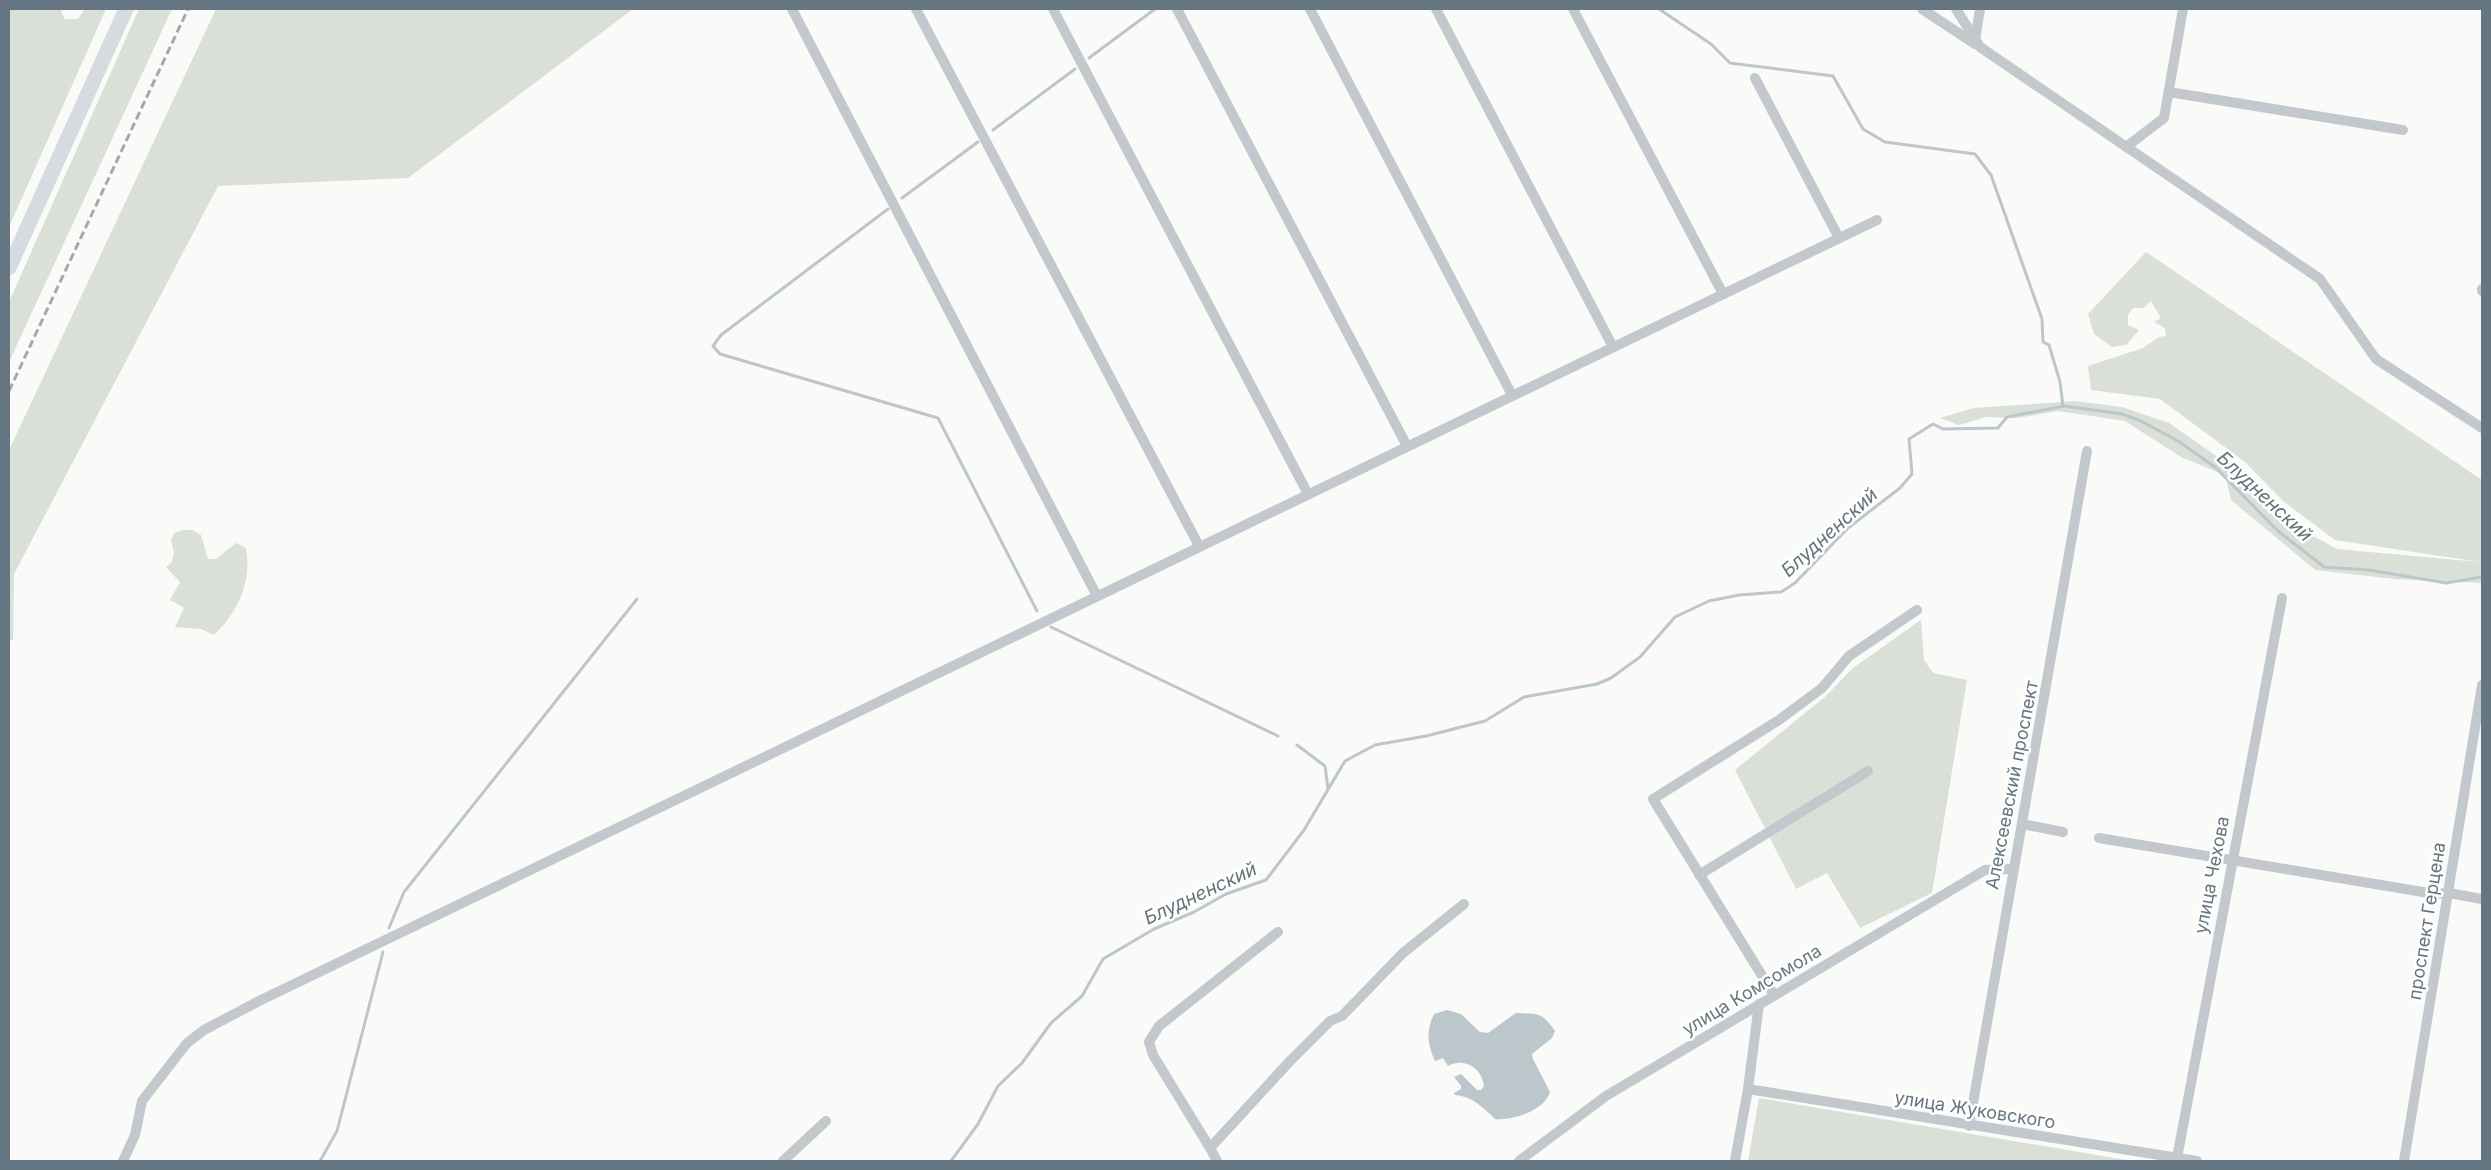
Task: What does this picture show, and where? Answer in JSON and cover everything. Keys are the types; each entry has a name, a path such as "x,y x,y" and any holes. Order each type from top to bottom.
{"street":[{"path":"9,268 126,9"},
{"path":"792,9 1097,596"},
{"path":"916,9 1199,546"},
{"path":"1053,9 1308,494"},
{"path":"1177,9 1407,446"},
{"path":"1310,9 1512,395"},
{"path":"1436,9 1613,346"},
{"path":"1573,9 1723,294"},
{"path":"1922,9 1978,44 2320,279 2376,359 2482,428"},
{"path":"1956,9 1978,44"},
{"path":"1978,44 1980,9"},
{"path":"2126,147 2164,118 2183,9"},
{"path":"1755,78 1839,238"},
{"path":"2168,92 2403,130"},
{"path":"123,1161 135,1135 142,1100 187,1043 204,1030 1199,546 1877,220"},
{"name":"Алексеевский проспект","path":"1969,1126 2012,869 2022,824 2087,451"},
{"name":"улица Чехова","path":"2177,1158 2231,859 2282,598"},
{"path":"1774,995 1653,799 1780,720 1822,688 1849,656 1917,610"},
{"name":"проспект Герцена","path":"2404,1161 2482,686"},
{"path":"1699,875 1868,771"},
{"path":"2022,824 2063,832"},
{"path":"2099,838 2435,894 2449,893 2482,899"},
{"name":"улица Комсомола","path":"1519,1161 1606,1096 1774,995 1986,870 2012,869"},
{"path":"1210,1148 1330,1021 1342,1016 1403,952 1464,904"},
{"path":"1217,1161 1153,1055 1149,1042 1159,1026 1278,932"},
{"path":"1735,1161 1748,1089 1759,1004"},
{"name":"улица Жуковского","path":"1748,1089 1969,1126 2197,1161"},
{"path":"783,1161 826,1121"}],"shaded area":[{"path":"9,9 60,9 65,19 78,19 85,9 106,9 9,227"},
{"path":"139,9 172,9 9,362 9,302"},
{"path":"216,9 633,9 408,178 218,186 14,574 13,640 9,641 9,450"},
{"path":"2146,252 2482,480 2482,583 2394,579 2315,570 2231,500 2225,475 2181,457 2125,421 2059,411 2017,418 1986,417 1959,425 1940,418 1974,408 2076,401 2122,407 2169,423 2238,471 2272,513 2337,549 2480,562 2335,540 2283,501 2245,462 2160,399 2091,390 2088,366 2143,348 2159,337 2166,336 2165,328 2154,322 2161,318 2151,301 2143,308 2133,308 2128,315 2128,325 2139,330 2126,345 2112,347 2094,334 2088,314"},
{"path":"192,530 201,535 208,559 216,559 236,543 246,548 247,573 241,596 230,616 214,635 201,629 175,627 184,608 170,600 180,582 166,567 172,562 174,553 171,540 174,533"},
{"path":"1921,620 1924,660 1933,673 1967,680 1932,893 1860,928 1827,873 1796,889 1735,770 1826,696 1853,668"},
{"path":"1447,1010 1461,1014 1480,1032 1488,1033 1516,1013 1535,1014 1547,1020 1555,1031 1552,1038 1532,1054 1550,1092 1542,1104 1519,1116 1495,1119 1473,1100 1455,1095 1454,1093 1461,1089 1461,1086 1454,1077 1461,1074 1477,1090 1481,1090 1484,1086 1480,1074 1471,1066 1460,1063 1448,1066 1443,1058 1435,1061 1429,1043 1430,1026 1434,1014"},
{"path":"1759,1098 2132,1161 1748,1161"}],"waterway":[{"path":"1089,58 1155,9"},
{"path":"1659,9 1711,44 1730,63 1833,76 1863,129 1885,142 1975,154 1991,175 2042,319 2043,342 2049,345 2060,382 2063,406"},
{"path":"993,130 1075,69"},
{"path":"902,198 978,142"},
{"path":"888,209 721,335 713,346 720,354 938,418 1037,611"},
{"name":"Блудненский","path":"951,1161 978,1124 998,1086 1022,1063 1051,1023 1082,996 1103,959 1154,929 1194,912 1226,894 1266,880 1304,830 1345,761 1375,745 1426,736 1485,721 1524,697 1597,684 1611,678 1640,657 1675,617 1709,601 1739,595 1781,592 1795,583 1848,528 1900,488 1912,474 1909,439 1933,424 1943,429 1998,428 2007,417 2064,406 2122,414 2139,420 2178,441 2215,467 2278,531 2324,567 2369,570 2446,583 2482,577"},
{"path":"389,928 404,892 637,599"},
{"path":"1051,627 1278,736"},
{"path":"1297,745 1325,766 1328,789"},
{"path":"320,1161 337,1131 383,952"}],"railway":[{"path":"9,391 188,9"}]}
